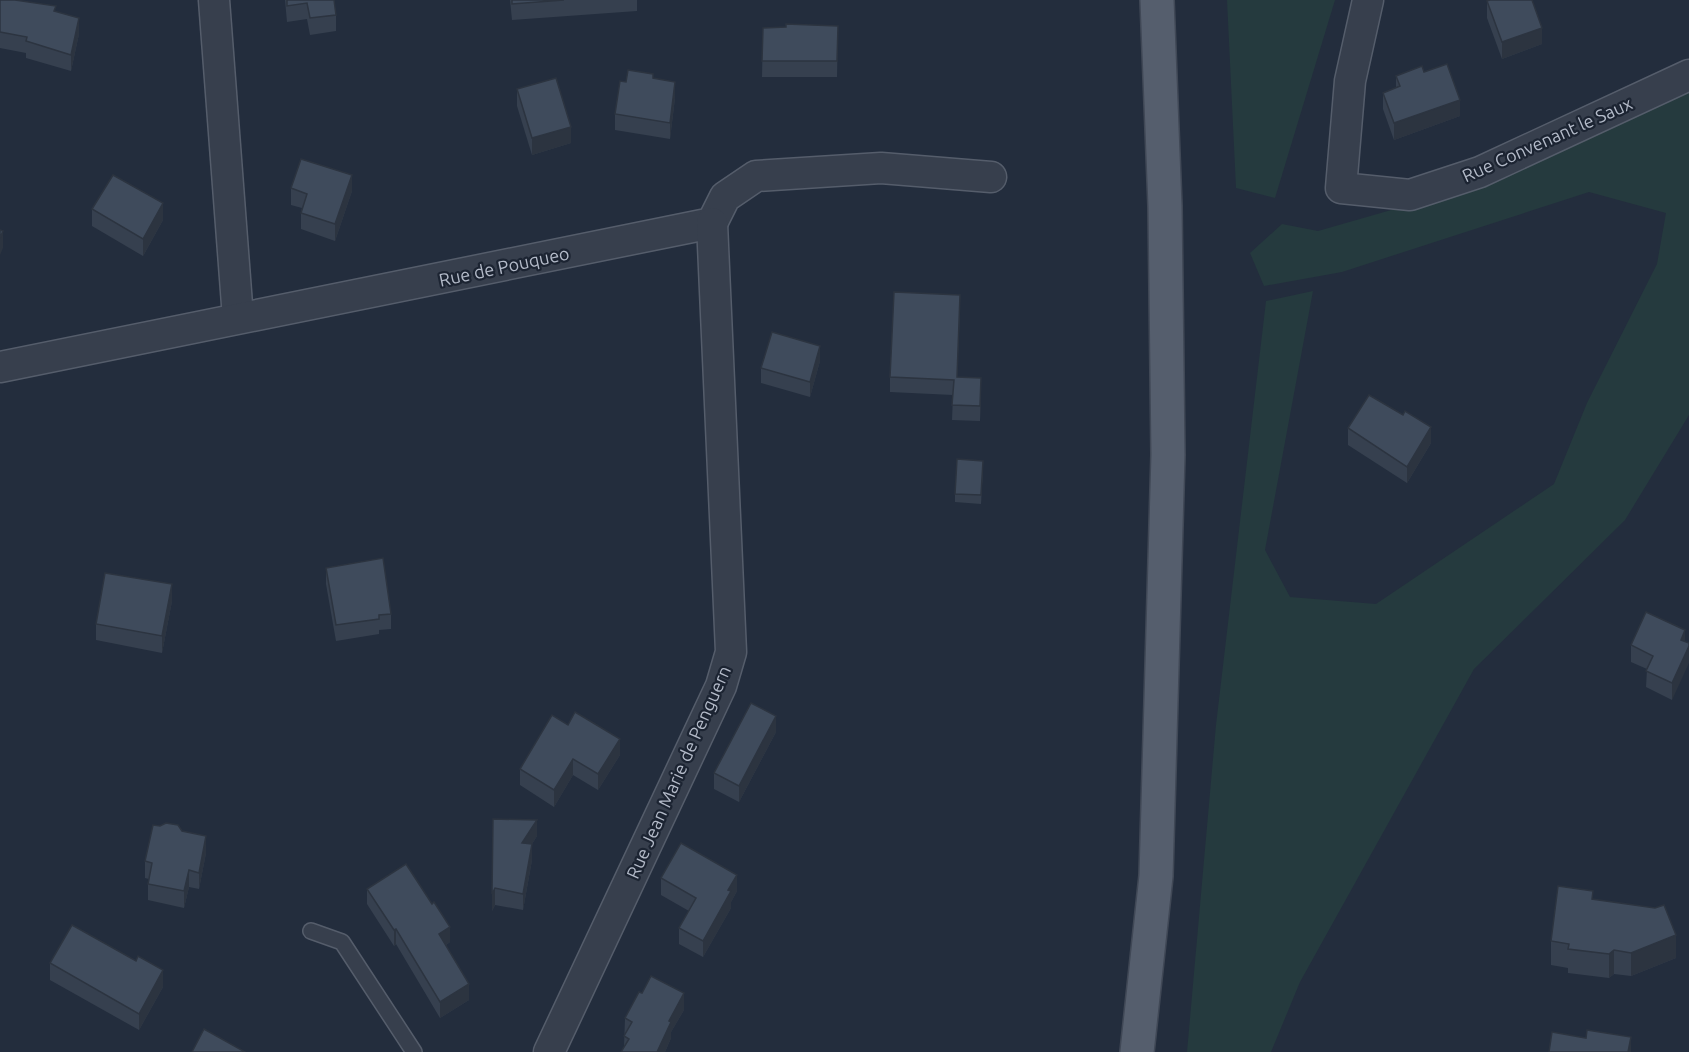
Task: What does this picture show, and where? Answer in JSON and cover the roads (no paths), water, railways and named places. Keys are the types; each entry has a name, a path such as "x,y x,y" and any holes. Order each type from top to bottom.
{"main road":[{"path":"1137,1052 1156,876 1168,479 1166,206 1157,0"}],"street":[{"path":"214,0 238,318"},
{"name":"Rue Convenant le Saux","path":"1368,0 1350,81 1341,188 1410,195 1420,192 1480,172 1689,75"},
{"path":"712,223 725,197 756,176 881,168 991,177"},
{"name":"Rue de Pouqueo","path":"0,367 712,223"},
{"name":"Rue Jean Marie de Penguern","path":"549,1052 721,686 731,652 712,223"}],"lane":[{"path":"311,931 342,942 414,1052"}]}
